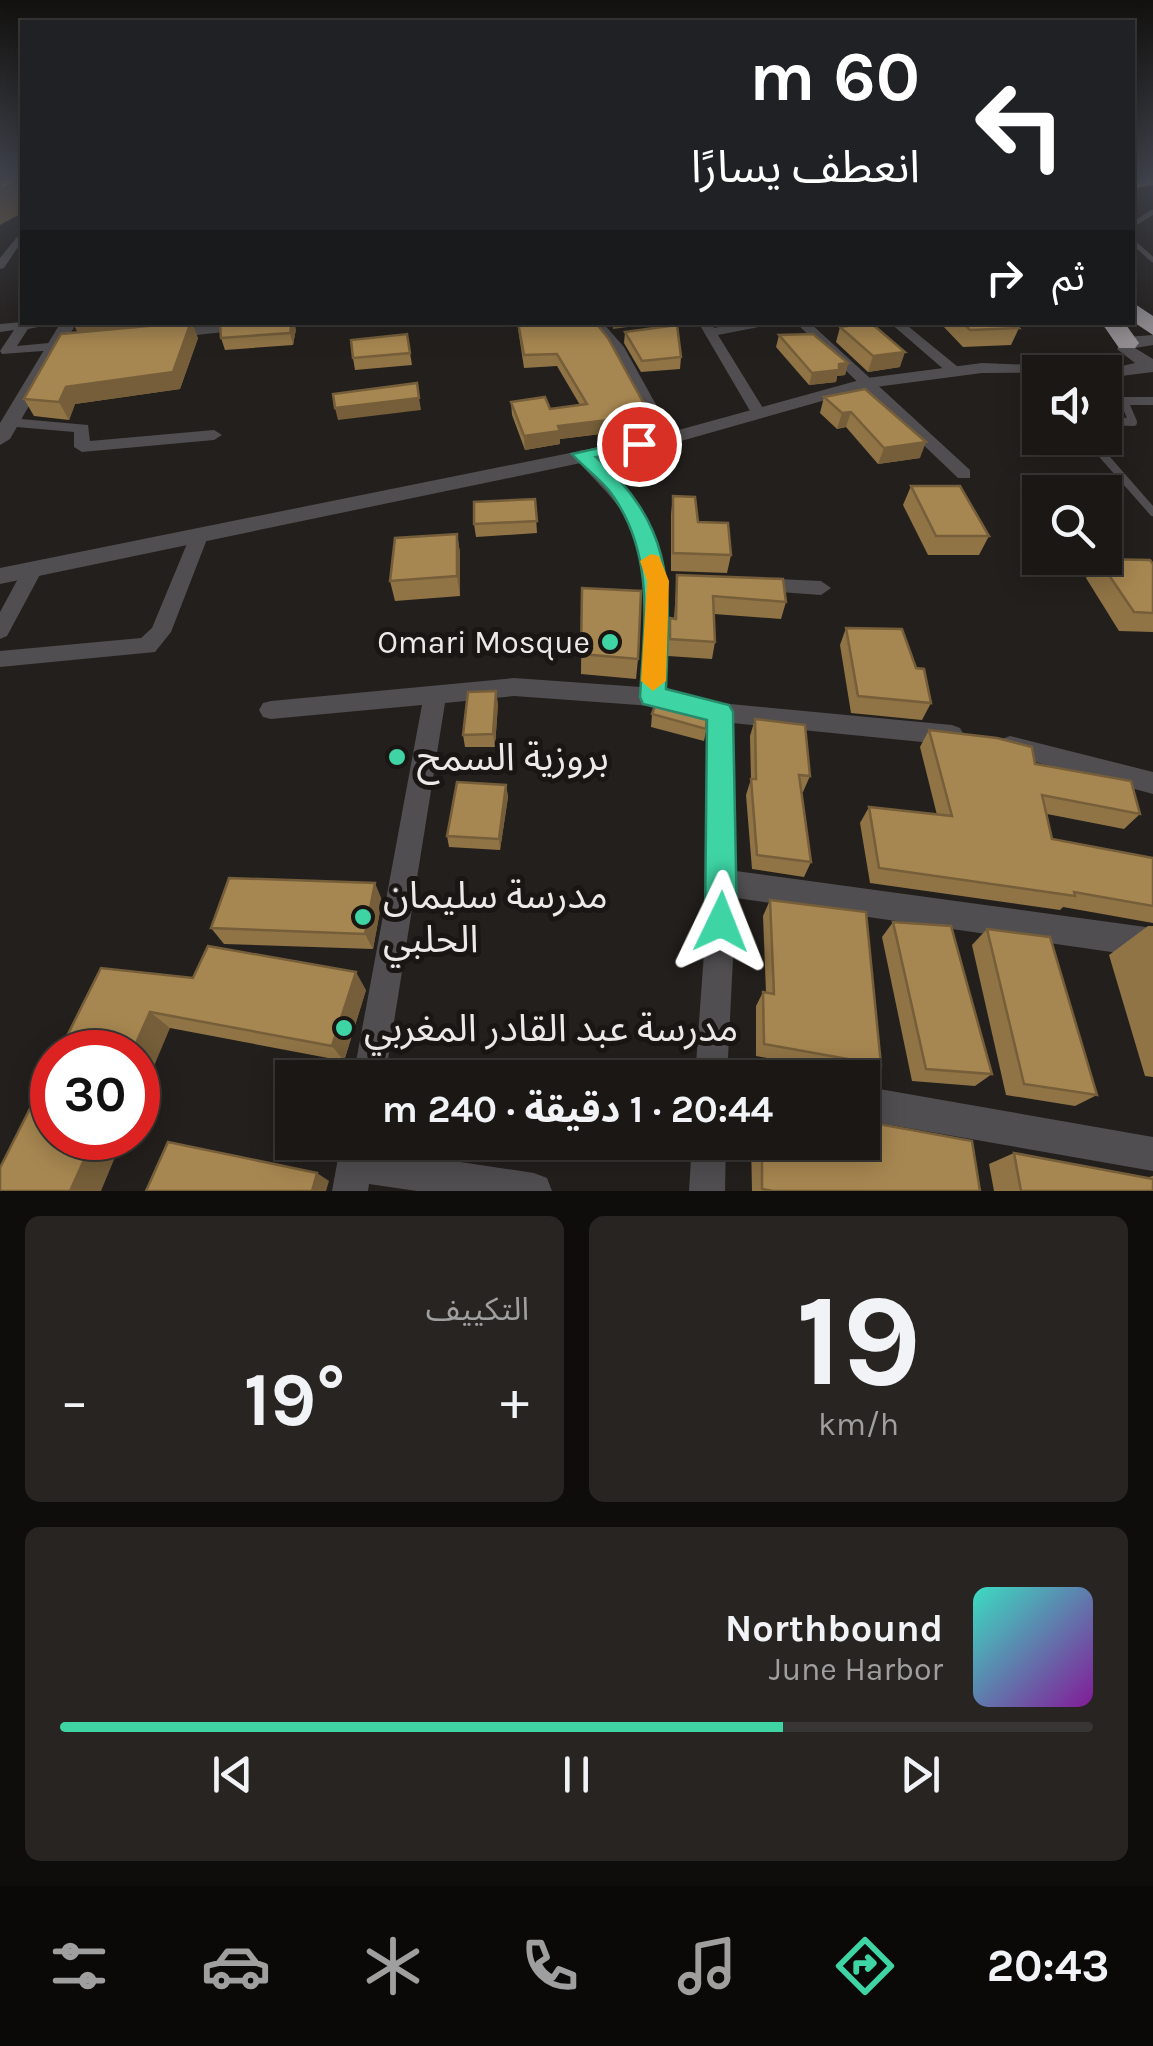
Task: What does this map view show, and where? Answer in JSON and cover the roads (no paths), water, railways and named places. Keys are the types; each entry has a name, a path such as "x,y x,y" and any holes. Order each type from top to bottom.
{"highway":[{"path":"1114,325 1126,346"}],"street":[{"path":"0,245 20,242"},
{"path":"0,266 20,242"},
{"path":"1118,355 1143,320"},
{"path":"0,328 32,325"},
{"path":"5,431 68,325"},
{"path":"148,336 252,325"},
{"path":"597,325 609,337 667,439"},
{"path":"687,328 735,325"},
{"path":"805,325 964,474"},
{"path":"900,325 952,370"},
{"path":"23,326 7,351 92,342"},
{"path":"707,327 758,413"},
{"path":"609,337 628,334"},
{"path":"1126,346 1152,367"},
{"path":"1122,371 1152,367"},
{"path":"0,576 667,439 867,383 952,370 1022,371"},
{"path":"5,431 82,428 82,447 214,436"},
{"path":"581,454 617,486 667,582 652,697"},
{"path":"0,659 147,646 161,632 200,534"},
{"path":"0,632 33,569"},
{"path":"730,584 821,588"},
{"path":"271,710 514,687 652,697 720,712 985,740 1153,782"},
{"path":"372,1060 436,694"},
{"path":"713,1060 723,883 720,712"},
{"path":"723,883 1153,943"},
{"path":"880,1106 1153,1154"},
{"path":"708,1191 709,1160"},
{"path":"354,1166 534,1191"}],"lane":[{"path":"1122,422 1133,422 1124,402 1153,402"},
{"path":"1103,455 1153,512"}],"place":[{"name":"Omari Mosque","path":"610,642"},
{"name":"بروزية السمح","path":"397,757"},
{"name":"مدرسة سليمان الحلبي","path":"363,917"},
{"name":"مدرسة عبد القادر المغربي","path":"344,1028"}]}
